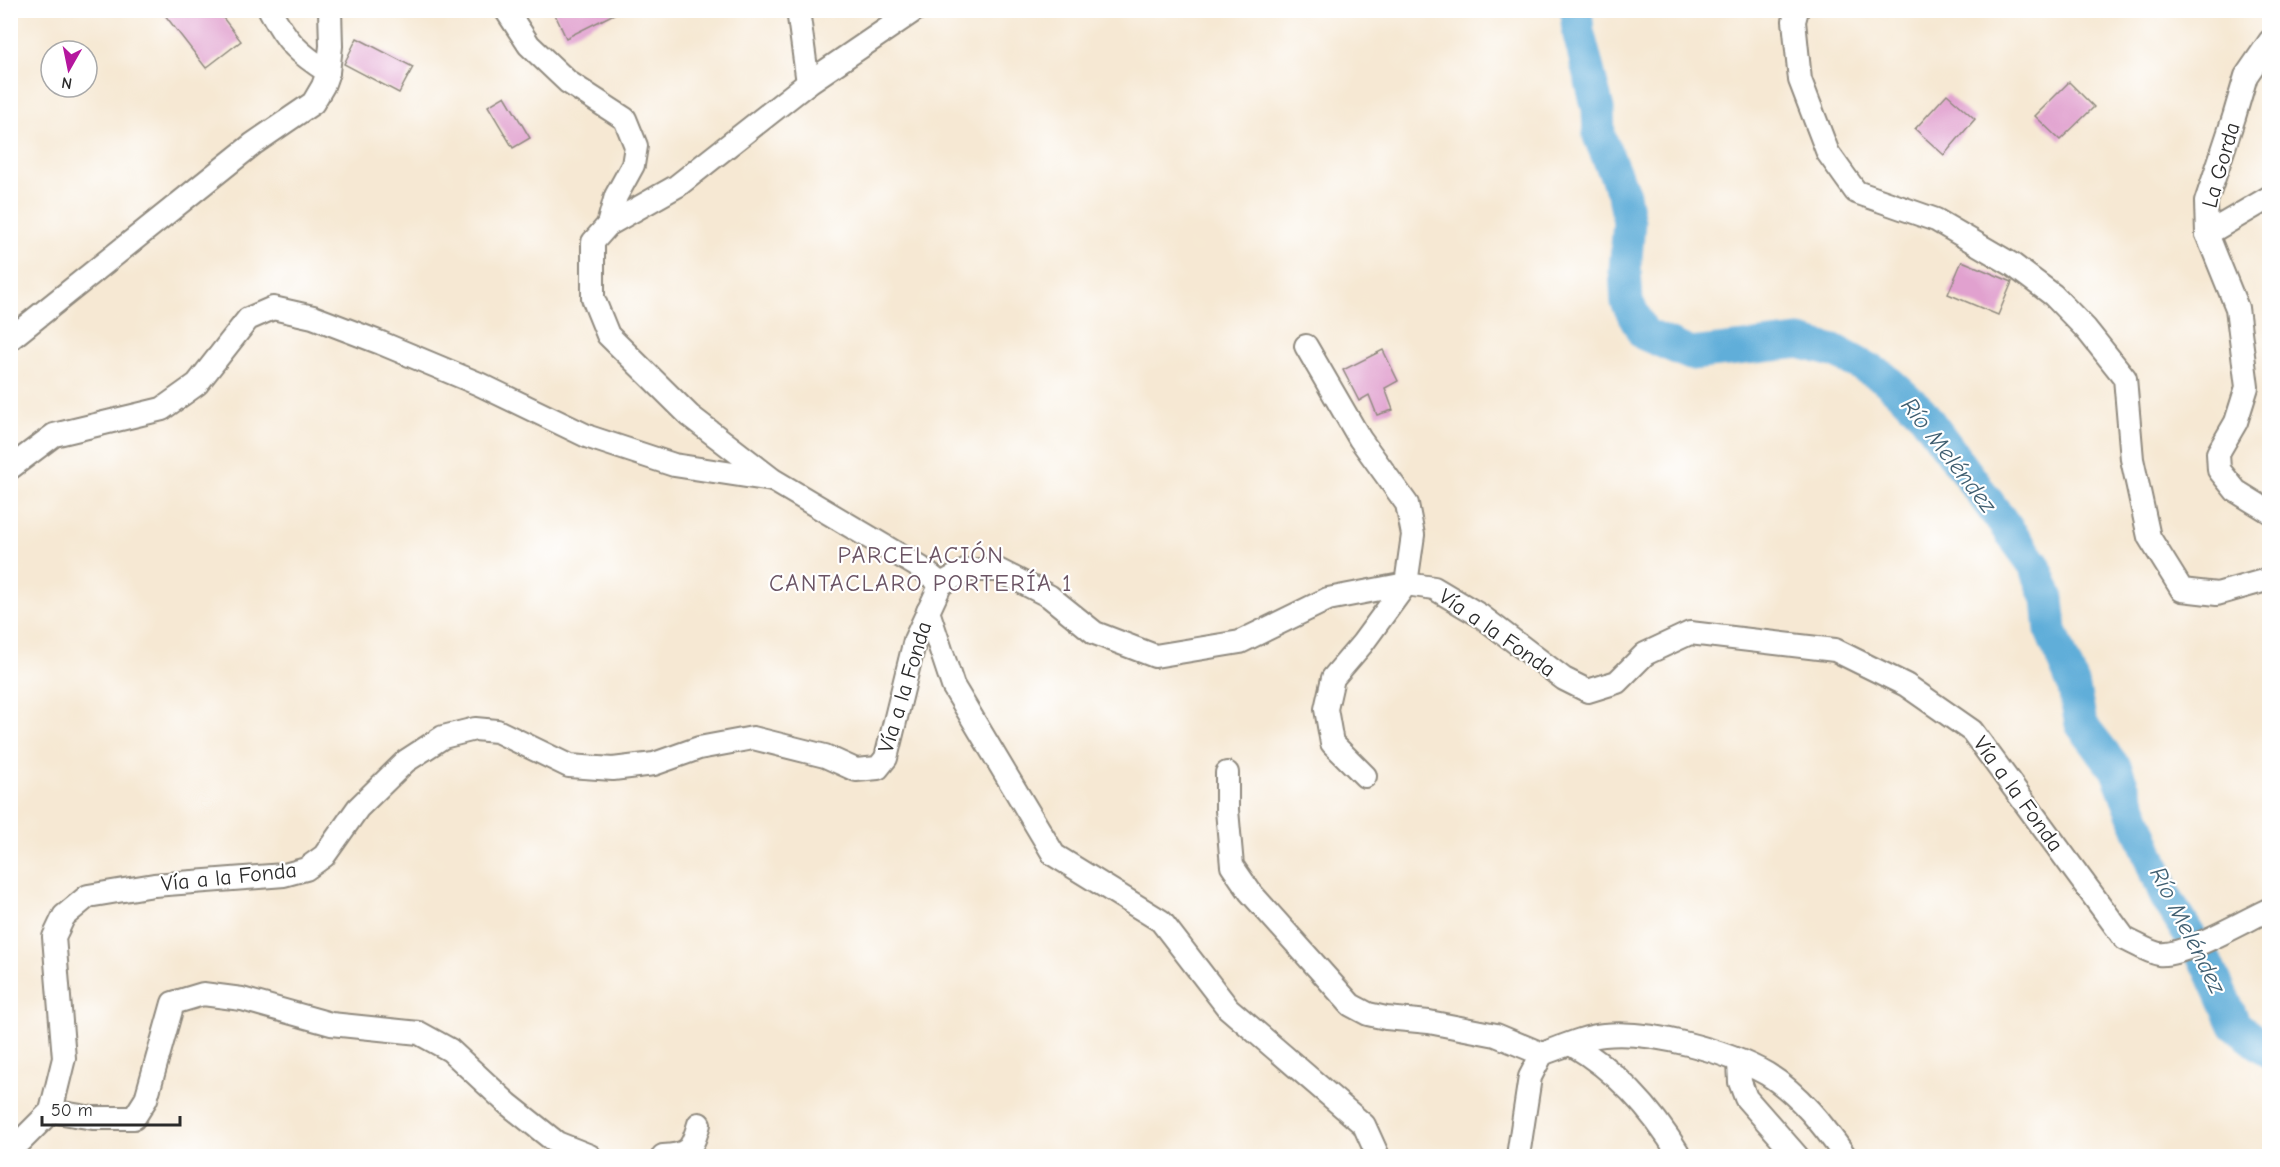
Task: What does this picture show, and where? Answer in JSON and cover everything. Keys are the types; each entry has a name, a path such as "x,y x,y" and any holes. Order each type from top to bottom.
{"street":[{"path":"270,10 285,38 306,59 328,72"},
{"path":"10,339 253,144 313,103 328,72 331,46 330,10"},
{"path":"506,10 529,45 568,82 625,119 636,146 633,165 616,196 608,225"},
{"path":"798,10 808,83"},
{"path":"915,10 808,83 677,186 608,225 593,242 593,298 608,335 690,416 773,480 921,568 941,584"},
{"path":"1797,10 1794,21 1800,80 1828,153 1856,192 1936,220 2013,265 2053,295 2086,329 2125,378 2132,459 2149,537 2182,590 2217,594 2270,579"},
{"name":"La Gorda","path":"2270,41 2246,76 2206,202 2207,234 2237,308 2247,387 2236,422 2218,453 2218,470 2236,491 2270,512"},
{"path":"2207,234 2270,198"},
{"path":"10,468 54,435 162,409 197,384 248,319 273,308 313,317 381,343 479,384 589,437 674,465 773,480"},
{"path":"1306,346 1360,439 1407,504 1413,535 1406,584 1362,644 1333,678 1326,709 1332,743 1365,776"},
{"name":"Vía a la Fonda","path":"51,1111 64,1058 54,937 64,916 88,896 154,885 284,875 306,869 324,856 358,808 406,760 443,737 475,729 497,731 569,766 613,769 654,764 699,748 753,738 825,756 856,770 878,768 886,759 915,640 928,611 941,584 967,570 998,570 1049,596 1095,633 1155,656 1240,642 1328,599 1406,584 1434,588 1481,616 1564,679 1588,691 1617,682 1645,654 1690,633 1835,650 1906,685 1972,731 2125,939 2158,954 2173,953 2270,909"},
{"path":"928,611 953,686 1054,855 1161,921 1228,1008 1364,1125 1378,1156"},
{"path":"1227,773 1227,810 1232,866 1250,892 1351,1005 1368,1014 1429,1022 1496,1035 1542,1054 1603,1035 1641,1036 1677,1042 1739,1062 1767,1074 1798,1099 1827,1129 1845,1156"},
{"path":"10,1148 21,1141 51,1111 93,1118 134,1118 146,1099 173,1004 203,994 242,999 331,1024 419,1033 450,1050 508,1104 557,1143 590,1156"},
{"path":"1571,1044 1594,1057 1634,1093 1666,1133 1680,1156"},
{"path":"1518,1156 1530,1077 1542,1054"},
{"path":"1739,1062 1740,1082 1746,1098 1797,1156"},
{"path":"663,1156 681,1155 693,1144 699,1124"}],"building":[{"path":"161,10 217,10 241,41 206,68"},
{"path":"553,10 622,10 566,38"},
{"path":"357,38 413,67 399,93 344,64"},
{"path":"2069,82 2094,107 2060,140 2035,116"},
{"path":"1947,94 1975,119 1944,155 1915,129"},
{"path":"505,96 530,138 513,148 488,106"},
{"path":"1962,261 2012,282 1998,315 1948,294"},
{"path":"1383,350 1398,381 1385,388 1393,410 1377,415 1369,395 1359,401 1343,370"}],"waterway":[{"name":"Río Meléndez","path":"1576,10 1578,31 1598,109 1599,136 1624,195 1629,222 1625,270 1627,302 1644,334 1691,354 1800,342 1837,352 1883,377 1921,411 2035,566 2048,599 2051,631 2073,684 2081,724 2116,769 2166,897 2210,969 2235,1025 2270,1052"}],"district":[{"name":"PARCELACIÓN CANTACLARO PORTERÍA 1","path":"921,569"}]}
